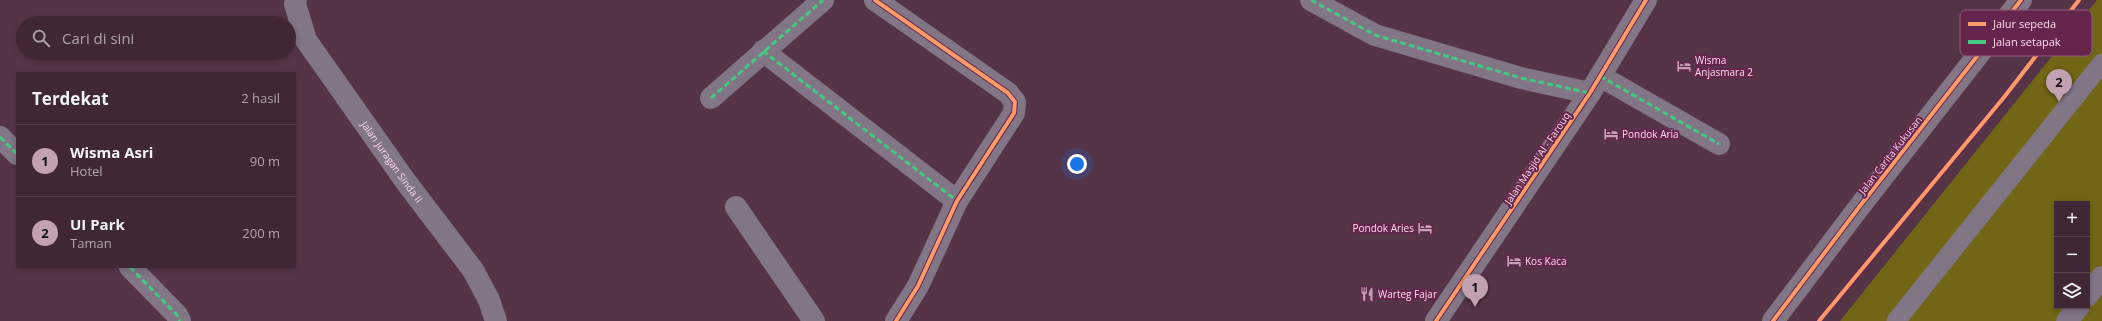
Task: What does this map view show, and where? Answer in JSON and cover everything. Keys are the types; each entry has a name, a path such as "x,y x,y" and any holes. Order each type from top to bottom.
{"street":[{"name":"Jalan Juragan Sinda II","path":"296,0 295,4 306,40 406,182 473,270 490,300 496,321"},
{"path":"711,98 823,0"},
{"path":"875,0 1008,93 1015,102 1014,113 957,201 918,286 896,321"},
{"path":"1310,0 1375,35 1521,78 1595,85 1719,144"},
{"name":"Jalan Masjid Al - Farouq","path":"1436,321 1595,85 1646,0"},
{"name":"Jalan Carita Kukusan","path":"2013,10 2021,0"},
{"path":"763,52 957,201"},
{"name":"Jalan Carita Kukusan","path":"1773,321 1860,206 1977,56"},
{"path":"0,138 16,153"},
{"path":"736,207 814,321"},
{"path":"131,268 177,315 180,321"},
{"path":"2090,292 2102,277"},
{"path":"2067,321 2077,309"}],"lane":[{"path":"1896,321 2102,63"}],"shaded area":[{"path":"2097,0 2102,0 2102,321 1840,321 2052,56 2092,56 2092,10 2089,10"}],"marked path":[{"path":"711,98 823,0"},
{"path":"1311,0 1375,35 1521,78 1590,93"},
{"path":"763,51 957,201"},
{"path":"1600,76 1719,144"},
{"path":"0,137 16,153"},
{"path":"131,268 177,315 180,321"}],"cycle path":[{"path":"875,0 1008,93 1015,102 1014,113 957,201 918,286 896,321"},
{"path":"1436,321 1590,93 1646,0"},
{"path":"2013,10 2021,0"},
{"path":"2071,10 2079,0"},
{"path":"1773,321 1860,206 1977,56"},
{"path":"1819,321 2005,96 2036,56"}],"place":[{"name":"Wisma Anjasmara 2","path":"1684,66"},
{"name":"UI Park","path":"2059,102"},
{"name":"Pondok Aria","path":"1611,134"},
{"name":"Pondok Aries","path":"1425,228"},
{"name":"Kos Kaca","path":"1514,261"},
{"name":"Warteg Fajar","path":"1367,294"},
{"name":"Wisma Asri","path":"1475,307"}]}
